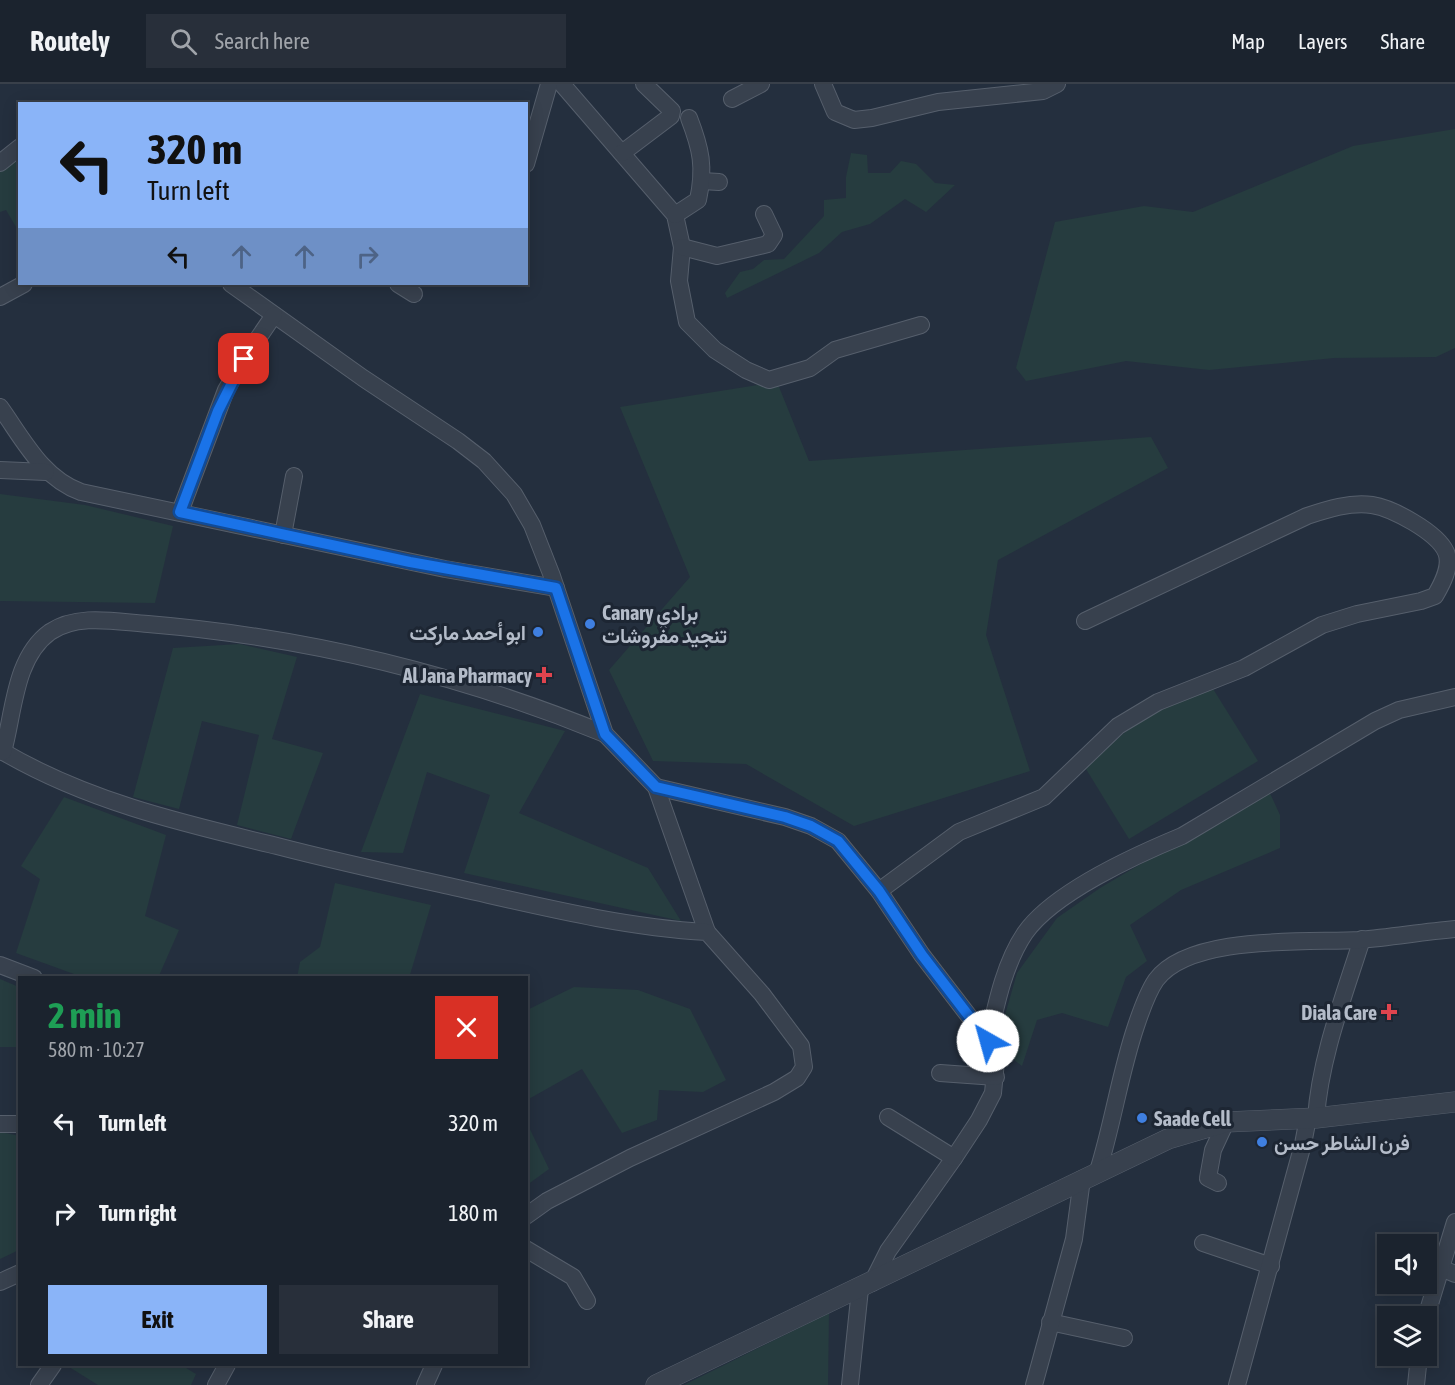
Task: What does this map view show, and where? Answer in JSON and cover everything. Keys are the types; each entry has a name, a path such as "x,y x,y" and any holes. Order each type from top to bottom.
{"street":[{"path":"528,157 549,84"},
{"path":"562,84 675,214 682,247 679,281 687,322 715,350 746,370 768,380 810,368 835,350 921,325"},
{"path":"622,153 671,116 672,111 644,84"},
{"path":"732,99 761,84"},
{"path":"823,84 835,112 854,120 872,118 938,102 1042,91 1057,84"},
{"path":"675,214 698,200 702,181 701,149 689,118"},
{"path":"0,163 18,149"},
{"path":"702,181 719,182"},
{"path":"682,247 717,256 768,244 774,235 764,214"},
{"path":"0,297 22,285"},
{"path":"232,285 484,461 514,494 532,525 556,588 605,734 656,787 707,932 762,994 801,1046 804,1067 797,1078 774,1092 621,1163 547,1201 528,1215"},
{"path":"400,285 414,294"},
{"path":"180,512 224,414 244,359 274,315"},
{"path":"0,407 46,472 68,487 81,492 467,573 556,588"},
{"path":"0,470 46,472"},
{"path":"283,535 294,476"},
{"path":"879,891 959,832 1044,797 1118,726 1158,702 1244,668 1322,625 1356,614 1435,596 1448,564 1446,552 1425,530 1386,509 1371,505 1344,506 1308,516 1085,621"},
{"path":"605,734 484,690 381,660 239,634 115,621 87,621 61,626 51,631 35,647 18,687 2,751 24,764 97,796 200,829 360,867 613,920 707,932"},
{"path":"988,1041 1001,987 1014,953 1039,917 1062,898 1154,847 1182,836 1375,721 1399,710 1455,697"},
{"path":"656,787 763,810 811,826 838,841 879,891 922,955 988,1041 996,1061 993,1093 979,1120 909,1218 866,1286 850,1385"},
{"path":"1034,1385 1090,1175 1131,1040 1155,981 1167,968 1184,959 1245,944 1362,939 1455,929"},
{"path":"1237,1385 1317,1102 1337,1021 1362,939"},
{"path":"0,965 29,976"},
{"path":"940,1074 996,1077"},
{"path":"656,1385 1168,1139 1227,1122 1312,1118 1455,1102"},
{"path":"888,1117 954,1158"},
{"path":"1218,1183 1208,1178 1213,1150 1227,1122"},
{"path":"0,1124 18,1124"},
{"path":"1431,1306 1448,1271 1455,1222"},
{"path":"1203,1243 1271,1266"},
{"path":"528,1250 573,1277 587,1301"},
{"path":"0,1282 18,1274"},
{"path":"1050,1322 1124,1338"},
{"path":"39,1385 52,1366"},
{"path":"216,1385 226,1366"},
{"path":"424,1385 434,1366"},
{"path":"1416,1385 1418,1366"}],"green space":[{"path":"1455,129 1455,348 1436,357 1334,358 1209,370 1126,361 1026,381 1016,368 1055,222 1144,206 1193,212 1353,146"},
{"path":"851,153 867,155 868,173 890,173 901,161 916,164 935,183 955,185 926,212 905,199 870,224 842,232 819,253 727,298 725,293 740,272 753,269 764,260 784,259 824,216 824,200 846,198 846,177"},
{"path":"18,158 18,230 6,210 0,212 0,169"},
{"path":"777,382 809,461 1151,437 1168,468 998,560 986,635 1030,771 854,826 746,764 653,761 609,670 690,577 620,407"},
{"path":"0,494 85,505 173,526 155,603 0,601"},
{"path":"240,644 297,657 272,739 323,753 291,839 237,825 259,735 202,721 179,809 133,797 173,648"},
{"path":"1210,684 1258,761 1129,839 1086,769 1100,754 1143,719 1158,709"},
{"path":"420,694 565,731 519,813 648,868 681,921 464,873 490,795 427,772 403,853 361,852"},
{"path":"1268,789 1280,815 1280,848 1181,890 1130,925 1147,961 1126,977 1108,1027 1062,1013 1037,1020 1022,1066 1009,1056 1001,1029 1017,973 1057,918 1100,888"},
{"path":"64,797 166,835 145,916 179,930 159,976 79,976 16,953 40,879 21,866"},
{"path":"335,883 431,905 410,976 297,976 300,962 320,947"},
{"path":"0,979 18,987 18,1047 0,1047"},
{"path":"574,987 638,990 690,1009 726,1080 703,1092 659,1090 657,1120 622,1133 582,1069 528,1099 528,1010"},
{"path":"528,1125 549,1169 528,1184"},
{"path":"0,1132 18,1136 18,1250 0,1259"},
{"path":"829,1313 828,1385 684,1385"},
{"path":"68,1366 183,1366 196,1374 191,1385 98,1385"}],"place":[{"name":"Canary برادي تنجيد مفروشات","path":"590,624"},
{"name":"ابو أحمد ماركت","path":"538,632"},
{"name":"Al Jana Pharmacy","path":"544,675"},
{"name":"Diala Care","path":"1389,1012"},
{"name":"Saade Cell","path":"1142,1118"},
{"name":"فرن الشاطر حسن","path":"1262,1142"}],"route":[{"path":"244,359 226,390 180,512 264,532 489,578 556,588 605,734 656,787 763,810 811,826 838,841 879,891 922,955 988,1041"}]}
